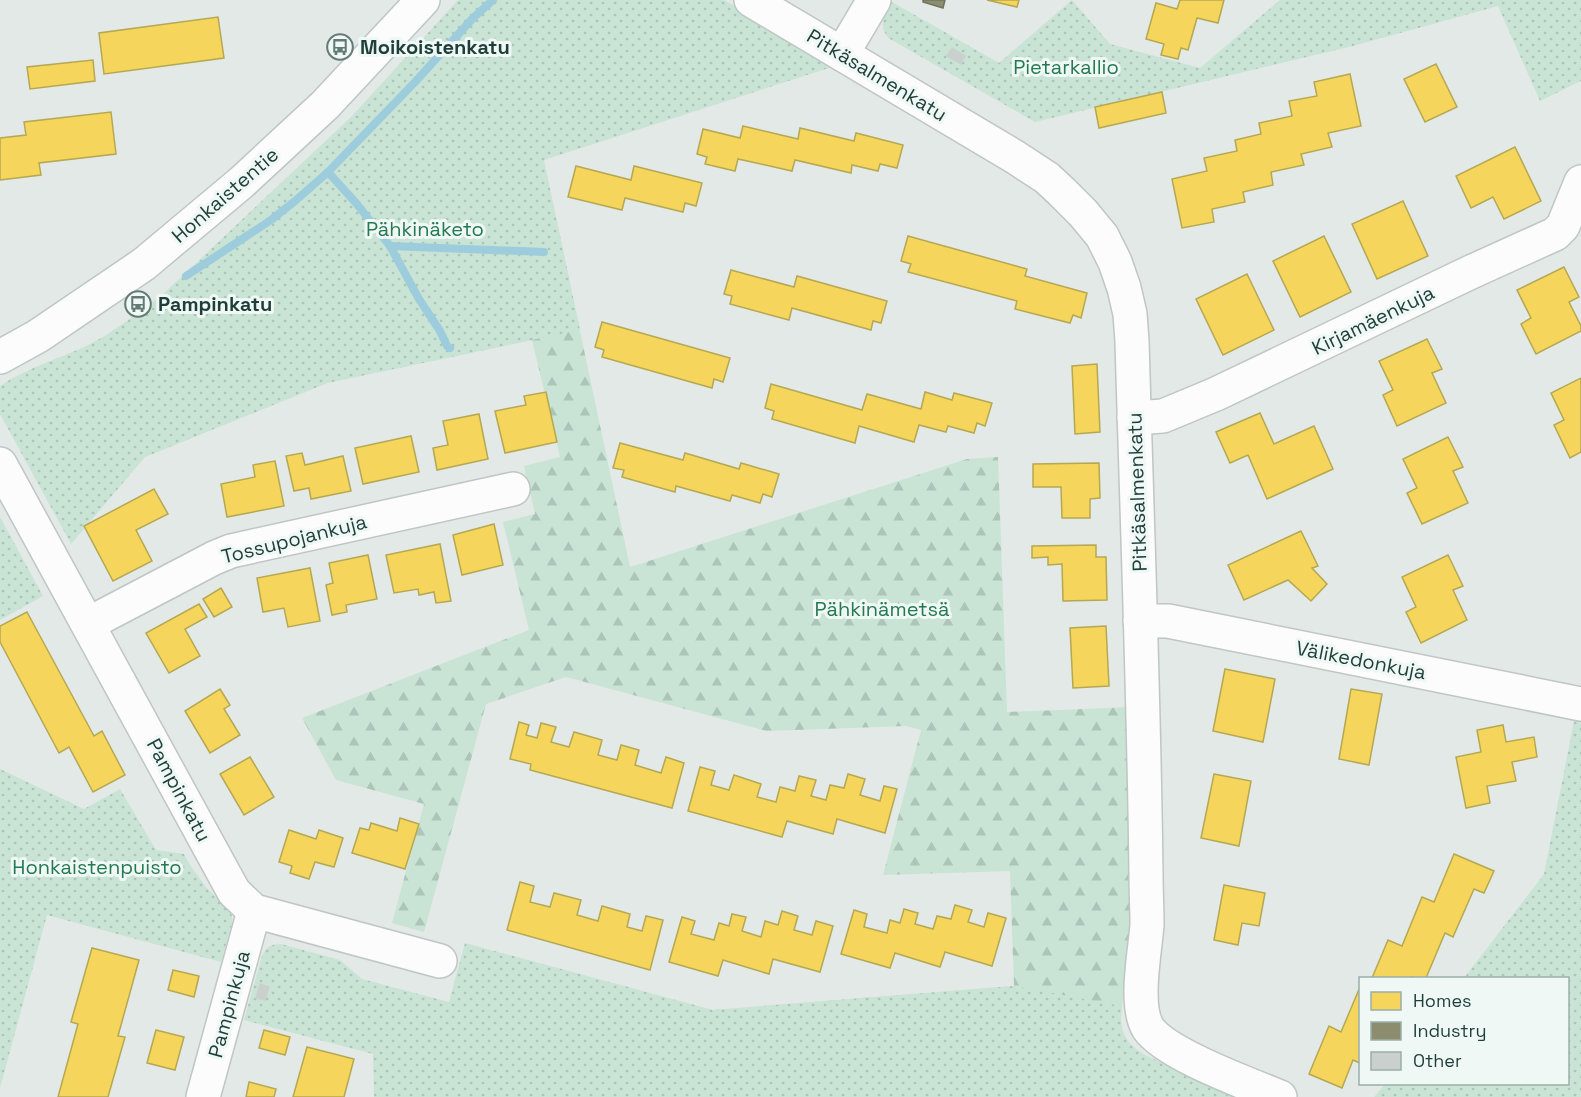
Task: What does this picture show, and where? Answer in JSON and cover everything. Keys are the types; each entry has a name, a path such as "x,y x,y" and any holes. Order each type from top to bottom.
{"street":[{"name":"Honkaistentie","path":"0,357 38,336 144,264 233,190 325,105 423,0"},
{"name":"Pitkäsalmenkatu","path":"751,0 1047,178 1083,213 1102,236 1115,262 1130,314 1132,341 1145,738 1147,926 1142,970 1143,1015 1149,1028 1162,1041 1202,1064 1280,1097"},
{"path":"842,54 874,0"},
{"name":"Kirjamäenkuja","path":"1134,418 1163,416 1216,394 1555,234 1563,226 1581,182"},
{"name":"Pampinkatu","path":"0,464 234,892 254,911 440,961"},
{"name":"Tossupojankuja","path":"88,624 231,551 513,489"},
{"name":"Välikedonkuja","path":"1140,621 1168,621 1581,704"},
{"name":"Pampinkuja","path":"203,1097 254,911"}],"green space":[{"name":"Pähkinäketo","path":"458,0 724,0 838,65 544,160 580,330 327,383 145,457 71,544 0,414 0,386 22,373 101,338 161,296 352,116"},
{"name":"Pietarkallio","path":"1072,0 1110,44 1200,68 1280,0 1581,0 1581,81 1540,101 1498,6 1353,46 1035,122 890,39 883,25 884,16 892,2 999,63"},
{"name":"Pähkinämetsä","path":"559,232 630,567 967,459 998,457 1007,712 1131,707 1137,880 1120,1020 713,1010 1014,986 1010,871 883,875 921,730 906,726 767,731 566,677 486,704 424,932 392,923 424,804 336,780 302,718 529,630 503,522 535,514 524,466 560,457 532,340 327,383 145,457"},
{"path":"0,517 43,596 0,620"},
{"path":"1574,721 1581,722 1581,1097 1374,1097 1384,1085 1569,1085 1569,977 1465,977 1544,874"},
{"name":"Honkaistenpuisto","path":"0,769 84,809 120,789 156,850 184,854 206,887 229,910 232,923 221,962 47,915 0,1088"},
{"path":"465,943 713,1010 1014,986 1122,1006 1121,1022 1124,1035 1138,1050 1240,1097 374,1097 373,1054 244,1020 262,956 272,945 281,944 340,960 362,979 449,1002"}],"building: Homes":[{"path":"987,0 1019,0 1017,7"},
{"path":"1180,0 1224,0 1218,23 1197,18 1188,50 1181,48 1178,59 1161,55 1164,44 1146,39 1156,3 1177,9"},
{"path":"218,17 224,58 104,74 99,33"},
{"path":"93,60 95,81 30,89 27,67"},
{"path":"1436,64 1457,107 1425,122 1404,79"},
{"path":"1350,74 1361,126 1328,133 1332,147 1301,154 1304,165 1271,172 1273,185 1243,192 1245,202 1212,209 1214,222 1182,228 1172,179 1207,171 1204,158 1237,151 1235,140 1261,134 1259,123 1292,116 1289,101 1317,96 1314,82"},
{"path":"1162,92 1166,113 1099,128 1095,107"},
{"path":"111,112 116,154 39,163 41,175 0,180 0,138 26,135 24,122"},
{"path":"743,126 798,139 800,128 854,141 856,133 903,145 897,168 880,164 878,171 852,165 851,173 795,160 792,171 738,159 735,171 705,164 707,157 697,154 703,129 740,138"},
{"path":"1515,147 1541,201 1504,219 1493,197 1471,208 1456,176"},
{"path":"576,166 631,180 634,166 702,183 696,206 685,203 683,212 625,198 622,210 568,197"},
{"path":"1403,201 1428,256 1377,279 1352,224"},
{"path":"908,236 1027,269 1025,276 1087,293 1081,318 1073,315 1070,323 1015,309 1017,301 908,272 911,264 901,261"},
{"path":"1324,236 1351,292 1300,317 1273,261"},
{"path":"1564,267 1579,297 1569,302 1581,326 1581,331 1536,354 1521,324 1531,318 1517,290"},
{"path":"731,270 794,287 797,276 887,301 881,323 873,321 871,330 792,308 789,320 730,304 732,296 724,294"},
{"path":"1247,274 1274,330 1223,355 1196,299"},
{"path":"602,322 730,358 723,382 714,379 712,388 602,357 604,350 595,347"},
{"path":"1427,339 1442,369 1432,373 1446,403 1397,426 1383,395 1393,390 1379,361"},
{"path":"1097,364 1100,432 1075,434 1072,366"},
{"path":"1581,378 1581,452 1570,458 1554,425 1564,420 1551,393"},
{"path":"771,384 862,410 867,394 921,409 925,392 952,400 954,393 992,403 985,426 977,423 974,433 948,426 946,432 919,425 914,442 859,426 855,443 772,419 774,411 765,408"},
{"path":"546,392 557,442 505,453 495,411 526,405 524,396"},
{"path":"1260,413 1274,444 1314,426 1333,469 1267,499 1248,455 1230,463 1216,432"},
{"path":"479,414 488,459 437,470 433,448 448,445 443,421"},
{"path":"411,436 419,472 363,484 355,448"},
{"path":"1448,437 1463,467 1453,471 1468,503 1422,524 1407,493 1417,488 1403,459"},
{"path":"620,443 683,460 685,453 739,469 741,463 779,474 772,497 763,494 760,503 732,495 730,501 676,486 675,492 622,477 624,470 613,468"},
{"path":"302,453 305,465 343,456 351,491 311,499 309,488 294,491 286,456"},
{"path":"275,461 284,506 227,517 221,484 255,477 253,465"},
{"path":"1099,463 1100,498 1090,499 1090,518 1062,518 1061,487 1033,487 1033,464"},
{"path":"154,489 168,514 136,530 152,561 113,581 84,526"},
{"path":"494,524 503,565 462,575 453,535"},
{"path":"1301,531 1318,566 1312,568 1327,584 1311,601 1288,580 1244,600 1228,565"},
{"path":"440,544 451,601 436,603 434,592 419,595 418,589 394,593 386,555"},
{"path":"1096,545 1096,557 1106,557 1107,600 1063,601 1062,564 1048,565 1048,557 1032,558 1032,546"},
{"path":"368,555 377,599 346,605 347,612 332,615 326,585 333,583 329,563"},
{"path":"1448,555 1463,586 1453,590 1467,620 1421,643 1406,612 1416,607 1402,577"},
{"path":"310,568 320,621 288,627 284,608 263,612 257,578"},
{"path":"221,588 232,607 214,617 203,599"},
{"path":"199,604 207,617 185,629 200,656 169,673 146,633"},
{"path":"27,612 94,736 102,731 125,775 93,792 69,747 59,753 0,642 0,626"},
{"path":"1106,626 1109,686 1073,688 1070,628"},
{"path":"1225,669 1275,679 1263,742 1213,731"},
{"path":"220,689 230,705 224,709 240,735 210,753 185,711"},
{"path":"1351,689 1382,694 1369,765 1339,759"},
{"path":"519,722 529,725 526,735 537,738 541,723 556,727 551,742 569,747 574,732 602,740 598,755 617,760 621,745 639,750 635,765 661,773 666,757 684,763 672,808 530,770 531,764 510,759"},
{"path":"1503,725 1506,742 1534,737 1537,757 1512,762 1516,781 1487,786 1490,803 1466,808 1456,757 1481,752 1477,730"},
{"path":"250,757 274,797 244,815 220,774"},
{"path":"700,767 715,771 711,785 729,790 734,775 761,784 757,797 776,802 780,787 795,791 799,776 816,780 811,796 826,800 830,785 844,788 848,774 865,779 860,795 880,801 884,786 897,789 885,833 837,819 833,834 787,821 782,837 688,811"},
{"path":"1214,774 1251,781 1239,846 1201,838"},
{"path":"400,818 419,824 405,869 352,853 360,828 369,830 371,823 397,831"},
{"path":"289,830 316,839 319,830 343,838 334,867 315,862 309,879 290,873 292,866 279,862"},
{"path":"1454,854 1494,871 1484,893 1474,889 1453,937 1445,933 1426,977 1372,977 1388,940 1402,946 1422,897 1434,902"},
{"path":"520,882 534,886 530,902 550,907 554,893 581,900 577,915 598,921 602,906 630,914 627,927 642,931 646,916 663,920 650,970 507,930"},
{"path":"1224,885 1265,893 1259,926 1242,923 1238,945 1214,940"},
{"path":"955,905 972,910 968,922 984,927 988,913 1006,918 992,966 945,952 940,967 895,953 890,968 841,954 854,910 867,914 864,927 887,933 890,920 900,923 904,909 918,913 915,924 933,929 937,916 951,919"},
{"path":"782,911 798,916 794,930 812,935 816,921 833,926 820,972 773,959 769,974 723,960 718,976 669,962 682,917 695,921 691,934 714,940 719,923 729,926 732,914 746,917 742,931 761,937 765,921 778,925"},
{"path":"92,948 139,960 118,1036 125,1037 108,1097 58,1097 78,1024 71,1022"},
{"path":"173,970 199,976 194,997 168,990"},
{"path":"1359,989 1359,1063 1353,1060 1342,1088 1309,1074 1329,1026 1341,1032"},
{"path":"156,1030 184,1037 175,1070 147,1063"},
{"path":"264,1030 290,1037 285,1055 259,1048"},
{"path":"307,1047 354,1059 344,1097 293,1097"},
{"path":"249,1082 276,1089 274,1097 246,1097"}],"building: Industry":[{"path":"923,0 945,0 943,8 923,2"}],"building: Other":[{"path":"952,48 965,56 961,64 947,56"},
{"path":"260,984 269,987 265,1000 256,998"}],"waterway":[{"path":"186,276 271,220 328,172 473,18 493,0"},
{"path":"328,172 390,246 419,299 450,348"},
{"path":"390,246 544,252"}],"place":[{"name":"Moikoistenkatu","path":"340,47"},
{"name":"Pampinkatu","path":"138,304"}]}
